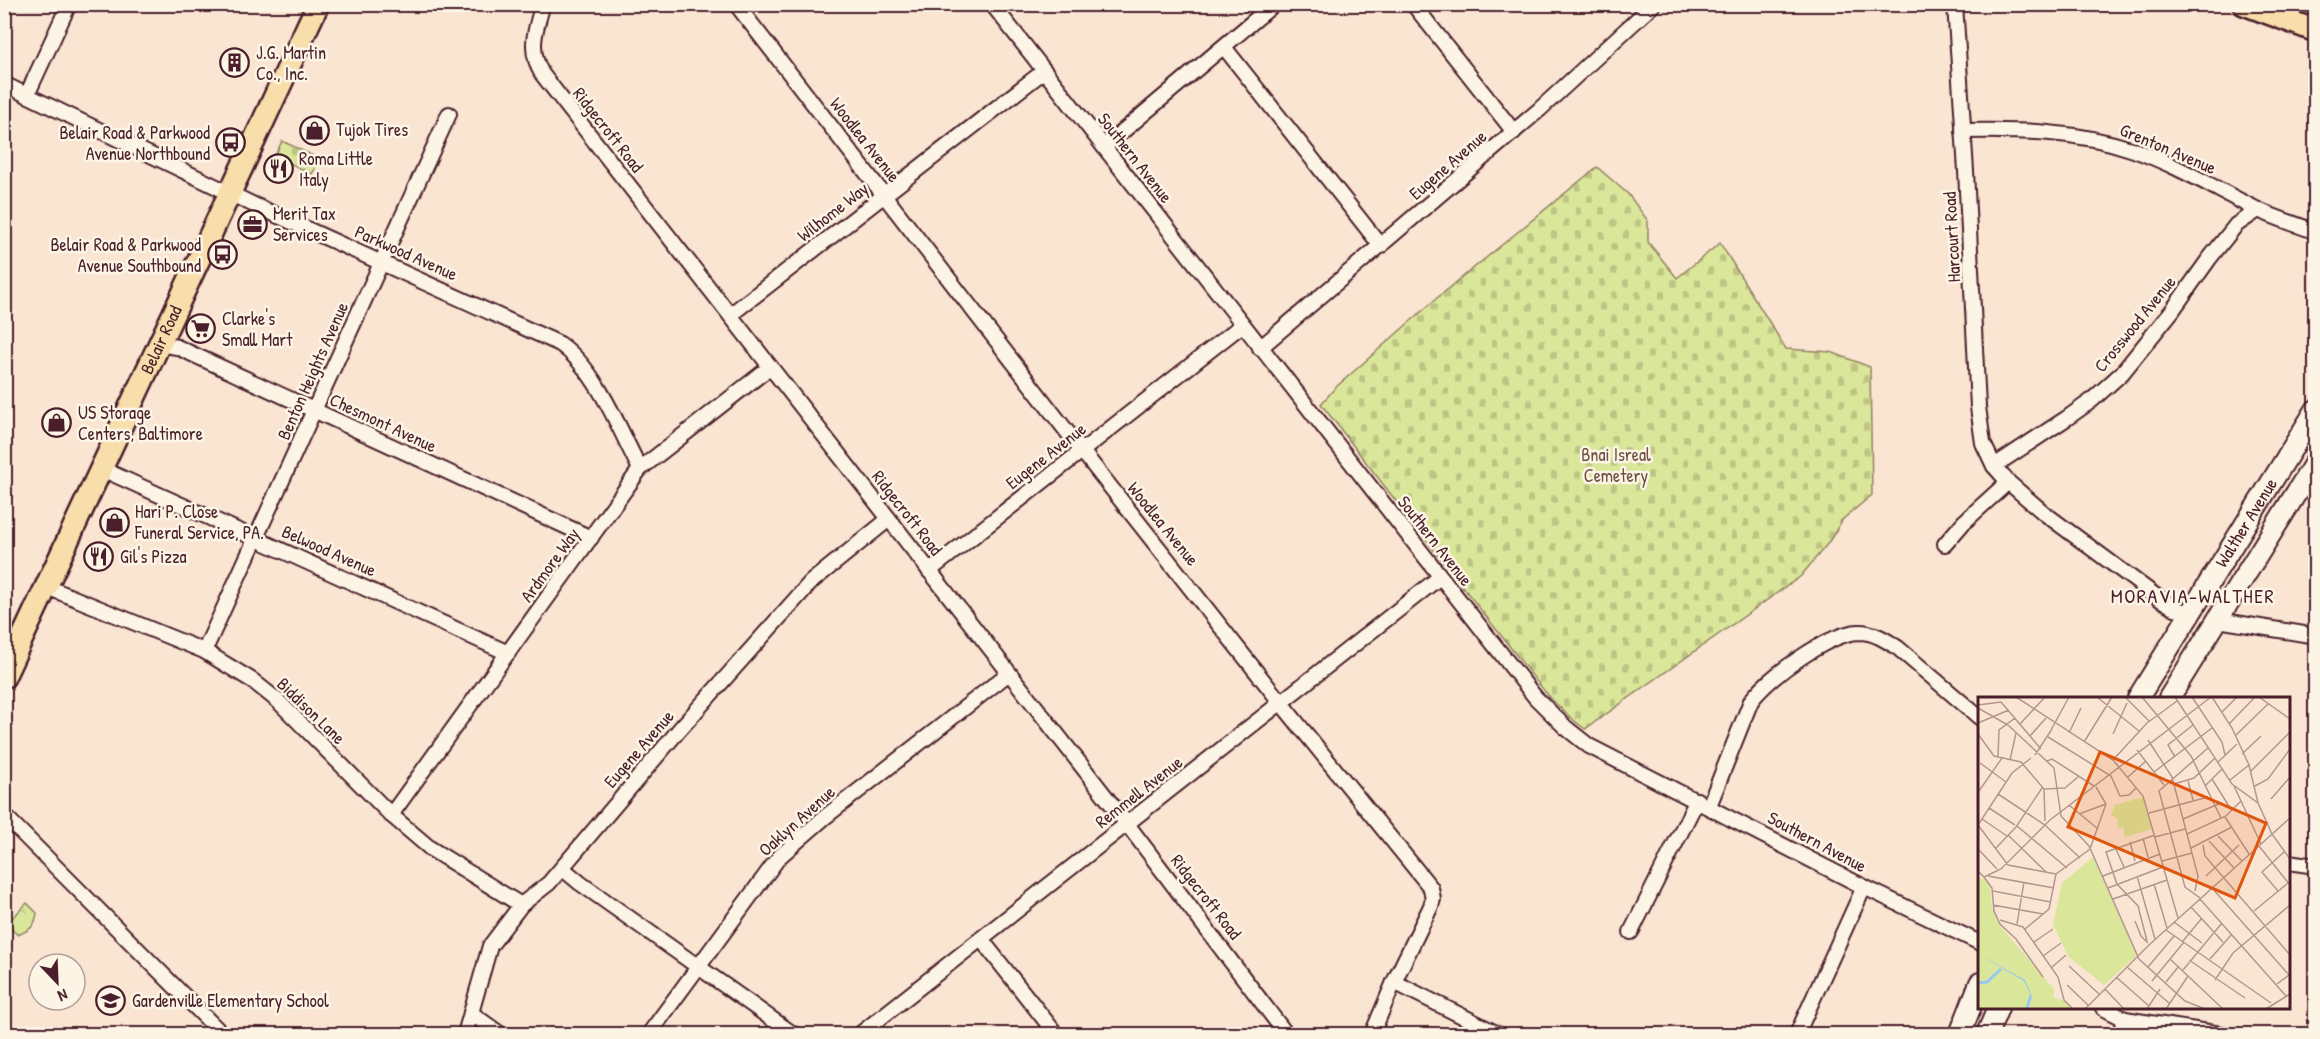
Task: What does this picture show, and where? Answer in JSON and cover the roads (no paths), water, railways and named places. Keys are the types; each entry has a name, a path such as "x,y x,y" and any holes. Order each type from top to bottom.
{"main road":[{"name":"Belair Road","path":"4,677 318,4"},
{"path":"2244,4 2316,31"},
{"name":"Walther Avenue","path":"2139,697 2316,410"},
{"name":"Walther Avenue","path":"2170,697 2316,461"},
{"path":"2190,614 2218,620"},
{"path":"1960,1035 1978,988"},
{"path":"1987,1035 1998,1009"}],"street":[{"path":"27,95 69,4"},
{"name":"Ridgecroft Road","path":"543,4 533,41 533,53 542,74 1127,824 1286,1035"},
{"name":"Woodlea Avenue","path":"736,4 1082,450 1281,703 1431,888 1433,899 1431,906 1394,982 1372,1035"},
{"path":"1104,147 1274,4"},
{"path":"1413,4 1514,132"},
{"name":"Eugene Avenue","path":"1260,348 1514,132 1654,4"},
{"name":"Harcourt Road","path":"1955,4 1979,419 1983,443 1994,466 2008,482 2044,513 2144,587 2175,608 2190,614"},
{"name":"Southern Avenue","path":"998,7 1044,71 1440,577 1535,697 1572,733 1599,751 1864,887 1978,942"},
{"path":"1224,47 1381,246"},
{"name":"Wilhome Way","path":"730,315 1044,71"},
{"name":"Parkwood Avenue","path":"4,84 230,192 544,336 569,350 585,367 639,469"},
{"name":"Benton Heights Avenue","path":"208,643 449,114"},
{"name":"Grenton Avenue","path":"1963,130 2049,132 2106,142 2155,158 2258,210 2316,232"},
{"name":"Crosswood Avenue","path":"1994,466 2067,418 2122,373 2172,312 2236,225 2258,210"},
{"name":"Eugene Avenue","path":"929,571 1242,325"},
{"name":"Chesmont Avenue","path":"159,344 177,347 591,538"},
{"name":"Ardmore Way","path":"391,815 639,469 770,367"},
{"name":"Belwood Avenue","path":"102,469 508,653"},
{"path":"1945,544 1964,522 2008,482"},
{"name":"Eugene Avenue","path":"465,1035 490,946 521,905 549,883 671,739 811,582 889,519"},
{"name":"Remmell Avenue","path":"860,1035 1440,577"},
{"name":"Biddison Lane","path":"47,587 204,651 253,681 278,701 391,815 431,849 521,905"},
{"path":"2218,620 2316,636"},
{"path":"1631,932 1703,803 1751,701 1762,686 1825,642 1846,634 1867,632 1884,639 1898,648 1978,716"},
{"name":"Oaklyn Avenue","path":"649,1035 779,857 818,823 1009,673"},
{"path":"4,815 222,1035"},
{"path":"2290,861 2316,866"},
{"path":"562,868 580,884 793,1035"},
{"path":"1797,1035 1864,887"},
{"path":"981,939 1056,1035"},
{"path":"1394,982 1498,1035"},
{"path":"2105,1009 2125,1019 2221,1035"},
{"path":"471,1013 500,1035"},
{"path":"2119,1035 2125,1019"}],"place":[{"name":"J.G. Martin Co., Inc.","path":"235,63"},
{"name":"Tujok Tires","path":"315,130"},
{"name":"Belair Road & Parkwood Avenue Northbound","path":"231,143"},
{"name":"Roma Little Italy","path":"278,169"},
{"name":"Merit Tax Services","path":"252,224"},
{"name":"Belair Road & Parkwood Avenue Southbound","path":"222,255"},
{"name":"Clarke's Small Mart","path":"201,329"},
{"name":"US Storage Centers, Baltimore","path":"57,423"},
{"name":"Hari P. Close Funeral Service, PA.","path":"114,522"},
{"name":"Gil's Pizza","path":"99,557"},
{"name":"Gardenville Elementary School","path":"111,1001"}],"district":[{"name":"MORAVIA-WALTHER","path":"2193,596"}],"park label":[{"name":"Bnai Isreal Cemetery","path":"1616,465"}]}
